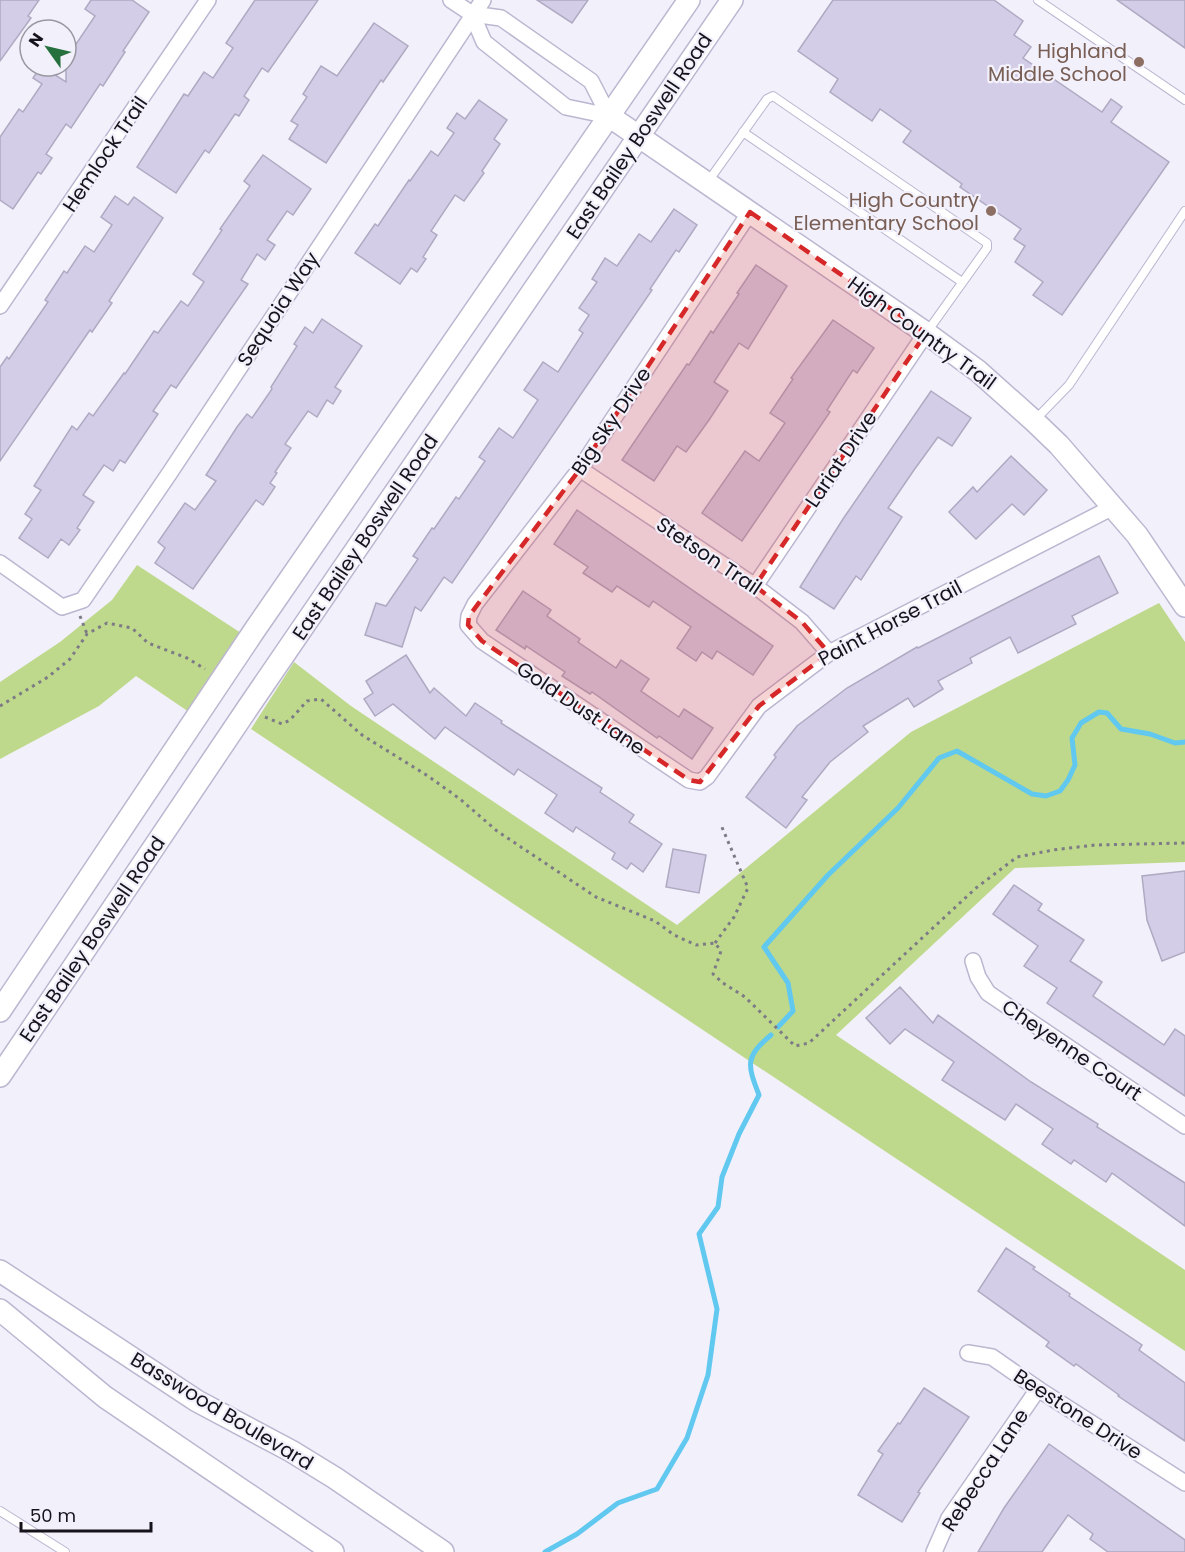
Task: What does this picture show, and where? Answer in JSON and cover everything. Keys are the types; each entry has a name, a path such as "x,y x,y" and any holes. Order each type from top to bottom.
{"main road":[{"name":"East Bailey Boswell Road","path":"0,1011 261,621 689,0"},
{"name":"East Bailey Boswell Road","path":"0,1076 249,706 732,0"},
{"name":"High Country Trail","path":"609,116 978,371 1034,421 1113,507 1158,563 1185,606"},
{"name":"Basswood Boulevard","path":"0,1271 197,1401 313,1464 443,1552"},
{"path":"0,1310 105,1397 333,1552"}],"street":[{"name":"Hemlock Trail","path":"0,306 208,0"},
{"path":"450,0 472,14 501,18 591,81 609,116"},
{"name":"Sequoia Way","path":"0,563 62,607 83,600 176,464 483,0"},
{"path":"472,14 484,42 566,107 609,116"},
{"name":"Big Sky Drive","path":"468,625 469,616 475,604 580,469 750,212"},
{"name":"Lariat Drive","path":"755,586 926,333"},
{"name":"Stetson Trail","path":"580,469 755,586 802,622 829,653"},
{"name":"Paint Horse Trail","path":"700,782 707,777 759,706 829,653 1113,507"},
{"name":"Gold Dust Lane","path":"468,625 482,641 689,780 700,782"},
{"name":"Cheyenne Court","path":"973,961 978,977 988,993 1185,1126"},
{"name":"Beestone Drive","path":"968,1353 992,1357 1185,1484"},
{"name":"Rebecca Lane","path":"934,1552 949,1518 1038,1389"}],"lane":[{"path":"1038,0 1185,100"},
{"path":"707,183 767,99 773,96 987,243 987,248 926,333"},
{"path":"743,132 962,282"},
{"path":"1034,421 1069,385 1185,211"},
{"path":"0,1511 65,1552"}],"path":[{"path":"0,706 48,677 69,659 87,634 107,623 132,628 148,643 187,658 207,670"},
{"path":"260,713 282,724 290,720 307,701 321,699 362,735 428,776 497,831 596,897 656,921 674,935 696,945 715,943 734,916 748,888 722,825"},
{"path":"715,943 721,951 713,974 745,997 795,1046 809,1043 976,888 1017,857 1095,845 1185,843"}],"highlighted area":[{"path":"750,212 926,333 755,586 802,622 829,653 759,706 700,782 689,780 482,641 468,625 469,616 580,469"}],"green space":[{"path":"137,565 244,635 189,712 136,676 99,706 0,759 0,682 60,642 112,600"},
{"path":"1159,603 1185,642 1185,862 1015,868 836,1035 1185,1270 1185,1351 251,729 294,662 351,706 677,925 911,732"}],"building":[{"path":"0,0 39,0 28,16 31,18 18,18 18,36 0,61"},
{"path":"91,0 132,0 149,12 103,86 100,84 71,128 66,124 46,154 52,158 41,174 38,172 13,209 0,200 0,137 19,109 23,112 42,84 33,78 60,78 66,82 66,78 78,78 78,41 95,16 85,9"},
{"path":"255,0 318,0 268,72 262,68 244,96 249,100 239,116 235,114 209,153 205,150 176,193 137,167 184,94 188,96 204,72 213,78 233,48 226,43"},
{"path":"537,0 588,0 572,23"},
{"path":"833,0 994,0 1023,21 1014,35 1031,47 1023,58 1102,112 1111,99 1122,107 1111,122 1169,162 1062,315 1033,295 1043,282 1015,262 1025,246 1014,239 1021,229 960,187 962,184 903,142 911,131 880,109 872,121 830,92 838,79 798,51"},
{"name":"Highland Middle School","path":"1117,0 1185,0 1185,48"},
{"path":"374,23 408,46 383,82 381,80 326,163 289,139 298,125 291,121 307,97 303,94 321,66 337,76"},
{"path":"479,100 507,120 494,139 500,144 482,171 484,173 464,201 455,195 431,231 437,235 423,257 426,259 417,272 411,268 400,284 355,253 375,224 378,226 431,151 438,156 454,133 447,128 457,113 465,119"},
{"path":"263,155 311,189 293,215 287,211 267,240 275,245 265,260 257,254 241,280 248,284 176,388 171,385 153,411 158,414 125,463 120,460 113,471 104,465 83,495 94,502 77,528 80,530 69,545 61,539 48,558 19,538 32,519 25,514 41,490 34,486 72,426 77,430 89,413 93,416 154,331 158,333 181,301 188,306 204,282 193,274 222,230 220,229 250,186 244,181"},
{"path":"115,196 128,205 134,197 163,218 109,301 112,303 92,332 90,330 0,461 0,367 7,357 9,359 48,302 45,300 64,271 67,273 85,246 94,252 112,225 101,217"},
{"path":"674,209 697,225 679,252 676,250 650,289 652,290 452,583 444,577 421,611 415,607 402,647 365,635 376,603 386,606 418,559 413,556 432,528 434,529 456,497 459,499 485,461 479,457 499,428 513,438 538,400 524,390 543,362 558,372 583,333 579,330 589,315 579,308 597,282 592,279 605,258 617,266 639,234 651,242"},
{"path":"756,265 787,286 748,349 739,343 714,382 728,391 709,420 686,452 677,446 654,481 622,460 687,364 689,365 711,331 713,333"},
{"path":"322,319 362,346 335,387 341,391 333,404 327,400 317,417 308,411 285,444 291,448 270,483 275,487 263,505 256,500 193,589 155,563 165,548 158,542 185,503 195,510 216,481 206,475 237,427 247,414 252,418 272,389 271,387 297,346 294,344 305,327 313,333"},
{"path":"833,320 874,348 857,373 853,370 827,410 830,412 742,541 702,513 745,451 759,461 785,423 770,413 793,379 791,378"},
{"path":"931,391 971,418 952,446 938,437 914,470 888,508 902,517 861,580 856,576 834,609 800,587 843,519"},
{"path":"1011,456 1047,490 1024,515 1012,504 976,539 949,512 973,487 977,492"},
{"path":"577,510 773,646 753,675 717,651 712,659 702,652 696,661 677,648 691,627 653,601 649,607 617,586 612,592 583,573 588,567 554,544"},
{"path":"1099,556 1118,593 1072,616 1076,624 1018,653 1010,637 970,658 972,663 938,681 943,689 914,707 908,698 863,726 868,732 830,762 802,797 807,800 786,828 746,797 797,726 847,688 917,647"},
{"path":"523,591 551,610 547,616 580,639 578,642 616,668 621,660 649,679 641,691 679,717 684,709 713,728 692,759 659,736 657,738 592,692 590,694 562,676 565,672 526,646 525,649 496,630"},
{"path":"406,655 430,693 434,688 466,716 475,703 502,721 501,723 602,788 600,792 634,815 629,822 662,844 643,872 631,863 627,869 612,859 615,853 576,827 573,832 545,813 557,795 518,769 514,775 445,727 435,739 393,704 375,716 364,699 373,693 366,681"},
{"path":"673,849 706,855 699,893 666,887"},
{"path":"1185,871 1185,952 1162,961 1147,920 1142,876"},
{"path":"1014,885 1042,904 1038,910 1084,940 1070,961 1102,982 1093,996 1164,1045 1175,1029 1185,1036 1185,1096 1047,1003 1057,988 1024,966 1038,946 993,914"},
{"path":"900,987 933,1023 938,1015 1031,1082 1098,1124 1097,1127 1185,1183 1185,1226 1112,1173 1106,1182 1074,1160 1071,1164 1042,1144 1053,1129 1016,1104 1005,1120 942,1080 954,1062 905,1029 890,1044 866,1018"},
{"path":"1006,1248 1035,1267 1033,1269 1070,1294 1069,1296 1142,1345 1139,1350 1185,1383 1185,1441 1118,1396 1076,1364 1074,1366 1046,1346 1049,1342 978,1291"},
{"path":"924,1388 969,1417 918,1492 920,1493 902,1522 858,1495 883,1454 878,1451 898,1423 900,1424"},
{"path":"1049,1444 1185,1540 1185,1552 1108,1552 1090,1539 1093,1534 1068,1515 1042,1552 978,1552 1004,1508"}],"waterway":[{"path":"778,1027 793,1011 788,983 764,947 828,875 898,808 939,758 957,751 1032,794 1046,796 1060,791 1068,780 1075,765 1072,738 1081,723 1099,712 1107,713 1121,729 1150,734 1175,743 1185,742"},
{"path":"545,1552 577,1534 618,1503 657,1489 687,1438 708,1375 717,1309 699,1234 718,1207 722,1177 739,1134 759,1095 752,1076 753,1055 771,1035"}],"place":[{"name":"Highland Middle School","path":"1139,62"},
{"name":"High Country Elementary School","path":"991,211"}]}
